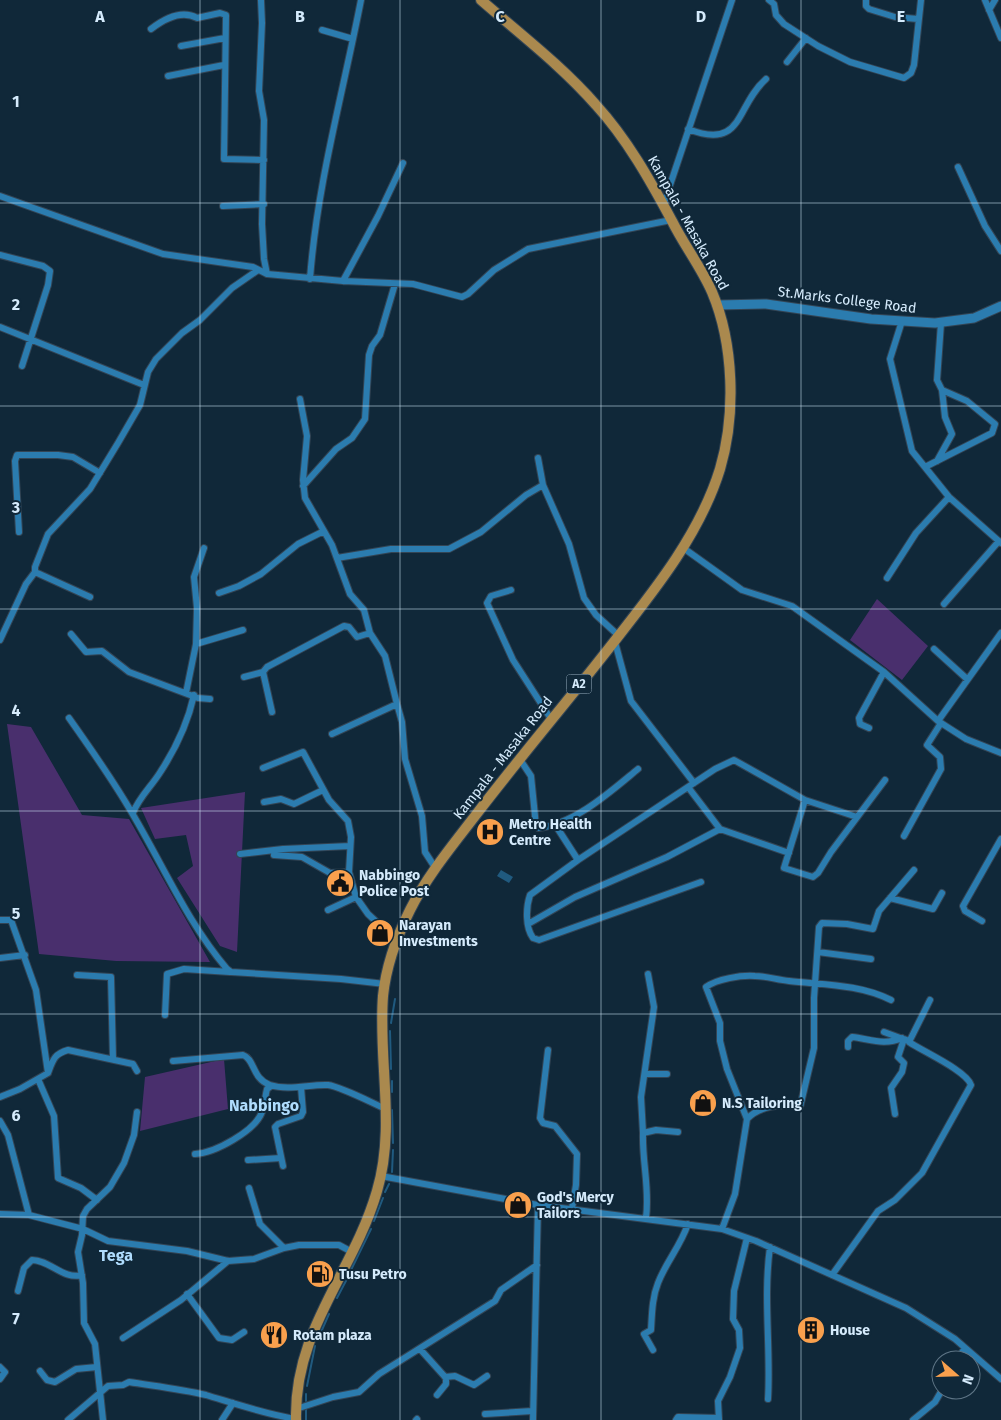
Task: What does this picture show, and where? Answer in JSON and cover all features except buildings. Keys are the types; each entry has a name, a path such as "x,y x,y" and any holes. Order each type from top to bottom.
{"main road":[{"name":"Kampala - Masaka Road","path":"296,1416 300,1370 311,1332 366,1225 381,1176 387,1138 382,1027 385,984 397,940 418,895 436,869 519,758 617,639 682,548 709,497 720,468 725,443 729,400 728,364 717,306 709,286 627,144 596,104 549,58 481,0"},
{"name":"St.Marks College Road","path":"717,306 766,304 871,319 941,323 974,318 1001,306"}],"street":[{"path":"261,0 262,23 259,91 264,120 264,259 267,274"},
{"path":"310,279 315,225 323,178 360,0"},
{"path":"663,206 732,0"},
{"path":"768,0 774,4 776,15 784,24 806,38 850,62 904,78 911,73 914,65 921,0"},
{"path":"866,0 866,6 869,9 895,17 918,19"},
{"path":"985,0 1001,38"},
{"path":"989,10 995,0"},
{"path":"151,29 173,16 191,14 197,18 220,13 226,15 224,159 264,160"},
{"path":"322,30 353,39"},
{"path":"181,46 225,38"},
{"path":"787,62 806,38"},
{"path":"168,76 224,65"},
{"path":"688,129 718,136 728,132 736,123 751,95 766,78"},
{"path":"343,282 378,216 403,163"},
{"path":"958,167 985,226 1001,251"},
{"path":"0,196 163,254 205,258 258,270 267,274 343,282 413,284 462,296 473,290 494,270 528,249 671,220"},
{"path":"223,206 264,204"},
{"path":"0,256 43,266 50,271 48,285 22,366"},
{"path":"0,640 26,584 35,572 35,567 48,534 85,495 100,473 140,405 148,372 165,349 182,333 200,320 232,288 258,270"},
{"path":"304,486 336,449 352,438 365,419 369,355 372,346 380,335 395,284"},
{"path":"902,321 890,359 909,434 908,442 925,468 949,497 1000,542 944,604"},
{"path":"937,462 952,434 945,417 942,390 938,380 941,323"},
{"path":"0,327 144,386"},
{"path":"925,468 992,433 995,424 967,401 942,390"},
{"path":"300,399 307,436 305,498 337,558 350,594 367,616 370,633 385,656 402,722 405,759 422,816 425,852 436,869"},
{"path":"19,532 15,461 17,454 58,454 73,457 100,473"},
{"path":"538,458 543,485 569,544 584,598 617,639 619,661 631,701 720,829 789,852"},
{"path":"337,558 391,549 450,549 481,532 526,495 543,485"},
{"path":"887,578 916,533 949,497"},
{"path":"219,593 239,586 261,574 298,544 324,531"},
{"path":"186,693 196,644 197,608 194,577 204,548"},
{"path":"682,548 742,590 792,606 884,672 939,722 966,738 1001,753"},
{"path":"35,572 90,596"},
{"path":"511,590 491,596 487,603 513,660 551,719"},
{"path":"244,677 263,672 272,664 344,626 349,627 357,637 370,633"},
{"path":"196,644 243,630"},
{"path":"904,836 941,770 940,757 928,746 939,722 967,679 1001,633"},
{"path":"71,634 86,652 102,651 129,672 186,693 210,699"},
{"path":"934,649 967,679"},
{"path":"604,654 619,661"},
{"path":"263,672 272,712"},
{"path":"869,728 860,724 859,718 884,672"},
{"path":"133,813 140,798 161,771 182,733 194,695"},
{"path":"332,734 397,704"},
{"path":"69,718 99,759 133,813 190,917 210,948 231,972"},
{"path":"264,768 303,752 323,790 348,821 350,846 348,872 356,897 368,914 397,940"},
{"path":"519,758 531,776 536,826 538,828 556,826 605,796 638,769"},
{"path":"701,882 539,940 531,936 527,907 532,892 726,762 734,760 805,800 857,817"},
{"path":"805,800 784,869 810,877 815,876 885,780"},
{"path":"264,802 281,799 294,804 323,790"},
{"path":"556,826 578,860"},
{"path":"528,924 575,897 667,857 720,829"},
{"path":"982,921 965,911 962,906 1001,838"},
{"path":"240,854 283,849 350,846"},
{"path":"274,855 302,857 330,873 348,872"},
{"path":"748,1119 758,1109 779,1106 800,1107 814,1048 815,983 820,924 847,924 873,929 878,913 914,870"},
{"path":"890,898 933,909 942,893"},
{"path":"328,910 356,897"},
{"path":"0,920 11,920 36,990 48,1073"},
{"path":"818,952 870,959"},
{"path":"0,958 25,955"},
{"path":"165,1014 167,974 184,969 342,979 385,984"},
{"path":"646,1218 649,1200 644,1169 641,1097 654,1007 648,974"},
{"path":"77,975 111,977 113,1059"},
{"path":"722,1229 734,1194 748,1119 728,1069 720,1041 720,1023 706,987 726,980 754,976 830,983 872,993 891,1000"},
{"path":"895,1114 891,1088 904,1067 904,1063 898,1057 905,1039 930,1000"},
{"path":"832,1275 878,1211 895,1200 922,1173 971,1084 966,1077 951,1066 930,1056 905,1039 884,1032"},
{"path":"848,1047 848,1041 852,1037 875,1044 905,1039"},
{"path":"0,1097 48,1073 53,1058 58,1053 68,1050 133,1064 138,1072"},
{"path":"548,1050 540,1118 543,1123 553,1124 558,1128 577,1154 576,1185 572,1208"},
{"path":"173,1060 243,1055 248,1059 254,1073 261,1081 272,1086 333,1086 386,1109"},
{"path":"645,1074 667,1074"},
{"path":"38,1079 54,1116 58,1178 81,1188 97,1200"},
{"path":"195,1154 214,1150 244,1132 257,1120 262,1111 267,1089 272,1086"},
{"path":"283,1166 275,1127 278,1124 301,1116 303,1112 301,1087"},
{"path":"103,1420 95,1344 84,1323 82,1275 78,1252 83,1216 114,1182 124,1163 134,1136 137,1112"},
{"path":"0,1121 8,1135 29,1215"},
{"path":"643,1133 656,1130 678,1132"},
{"path":"248,1160 281,1158"},
{"path":"381,1176 538,1204 722,1229 770,1247 906,1308 933,1324 1001,1379"},
{"path":"249,1188 260,1224 284,1248"},
{"path":"532,1420 535,1373 538,1204"},
{"path":"0,1214 29,1215 82,1230 108,1241 188,1251 228,1261 254,1258 284,1248 331,1244 339,1245 352,1252"},
{"path":"654,1350 644,1334 651,1330 655,1291 662,1274 679,1248 688,1224"},
{"path":"676,1420 678,1417 719,1419 718,1401 720,1393 730,1377 740,1348 739,1330 733,1319 734,1291 747,1238"},
{"path":"768,1400 769,1347 766,1291 770,1247"},
{"path":"18,1291 24,1268 32,1260 45,1263 66,1274 82,1275"},
{"path":"124,1338 171,1307 228,1261"},
{"path":"68,1420 108,1386 123,1385 129,1382 193,1392 233,1403 250,1410 296,1416 333,1397 359,1392 379,1374 495,1301 501,1290 537,1265"},
{"path":"187,1294 219,1338 232,1340 244,1332"},
{"path":"420,1349 445,1377 446,1384 438,1396"},
{"path":"40,1371 47,1380 55,1382 76,1369 97,1367"},
{"path":"0,1368 5,1372 0,1379"},
{"path":"445,1377 455,1376 474,1385 487,1376"},
{"path":"913,1420 936,1400"},
{"path":"222,1420 233,1403"},
{"path":"485,1414 532,1411"}],"shaded area":[{"path":"877,599 928,646 902,680 850,640"},
{"path":"7,724 31,727 82,815 129,819 210,962 116,961 39,954"},
{"path":"245,792 237,952 220,946 177,878 193,866 186,835 155,839 141,808"},
{"path":"224,1059 228,1109 140,1131 145,1077"}],"water":[{"path":"501,870 513,877 509,883 497,876"}],"waterway":[{"path":"391,1023 395,999"},
{"path":"390,1031 391,1069"},
{"path":"392,1081 392,1092"},
{"path":"392,1110 393,1143"},
{"path":"392,1172 393,1150"},
{"path":"385,1192 389,1184"},
{"path":"374,1221 383,1198"},
{"path":"351,1270 371,1229"},
{"path":"337,1298 348,1277"},
{"path":"318,1339 329,1314"},
{"path":"307,1386 315,1346"},
{"path":"306,1394 306,1401"},
{"path":"306,1409 306,1420"}],"place":[{"name":"Metro Health Centre","path":"490,832"},
{"name":"Nabbingo Police Post","path":"340,883"},
{"name":"Narayan Investments","path":"380,933"},
{"name":"N.S Tailoring","path":"703,1103"},
{"name":"God's Mercy Tailors","path":"518,1205"},
{"name":"Tusu Petro","path":"320,1274"},
{"name":"House","path":"811,1330"},
{"name":"Rotam plaza","path":"274,1335"}],"district":[{"name":"Nabbingo","path":"264,1105"},
{"name":"Tega","path":"116,1255"}]}
